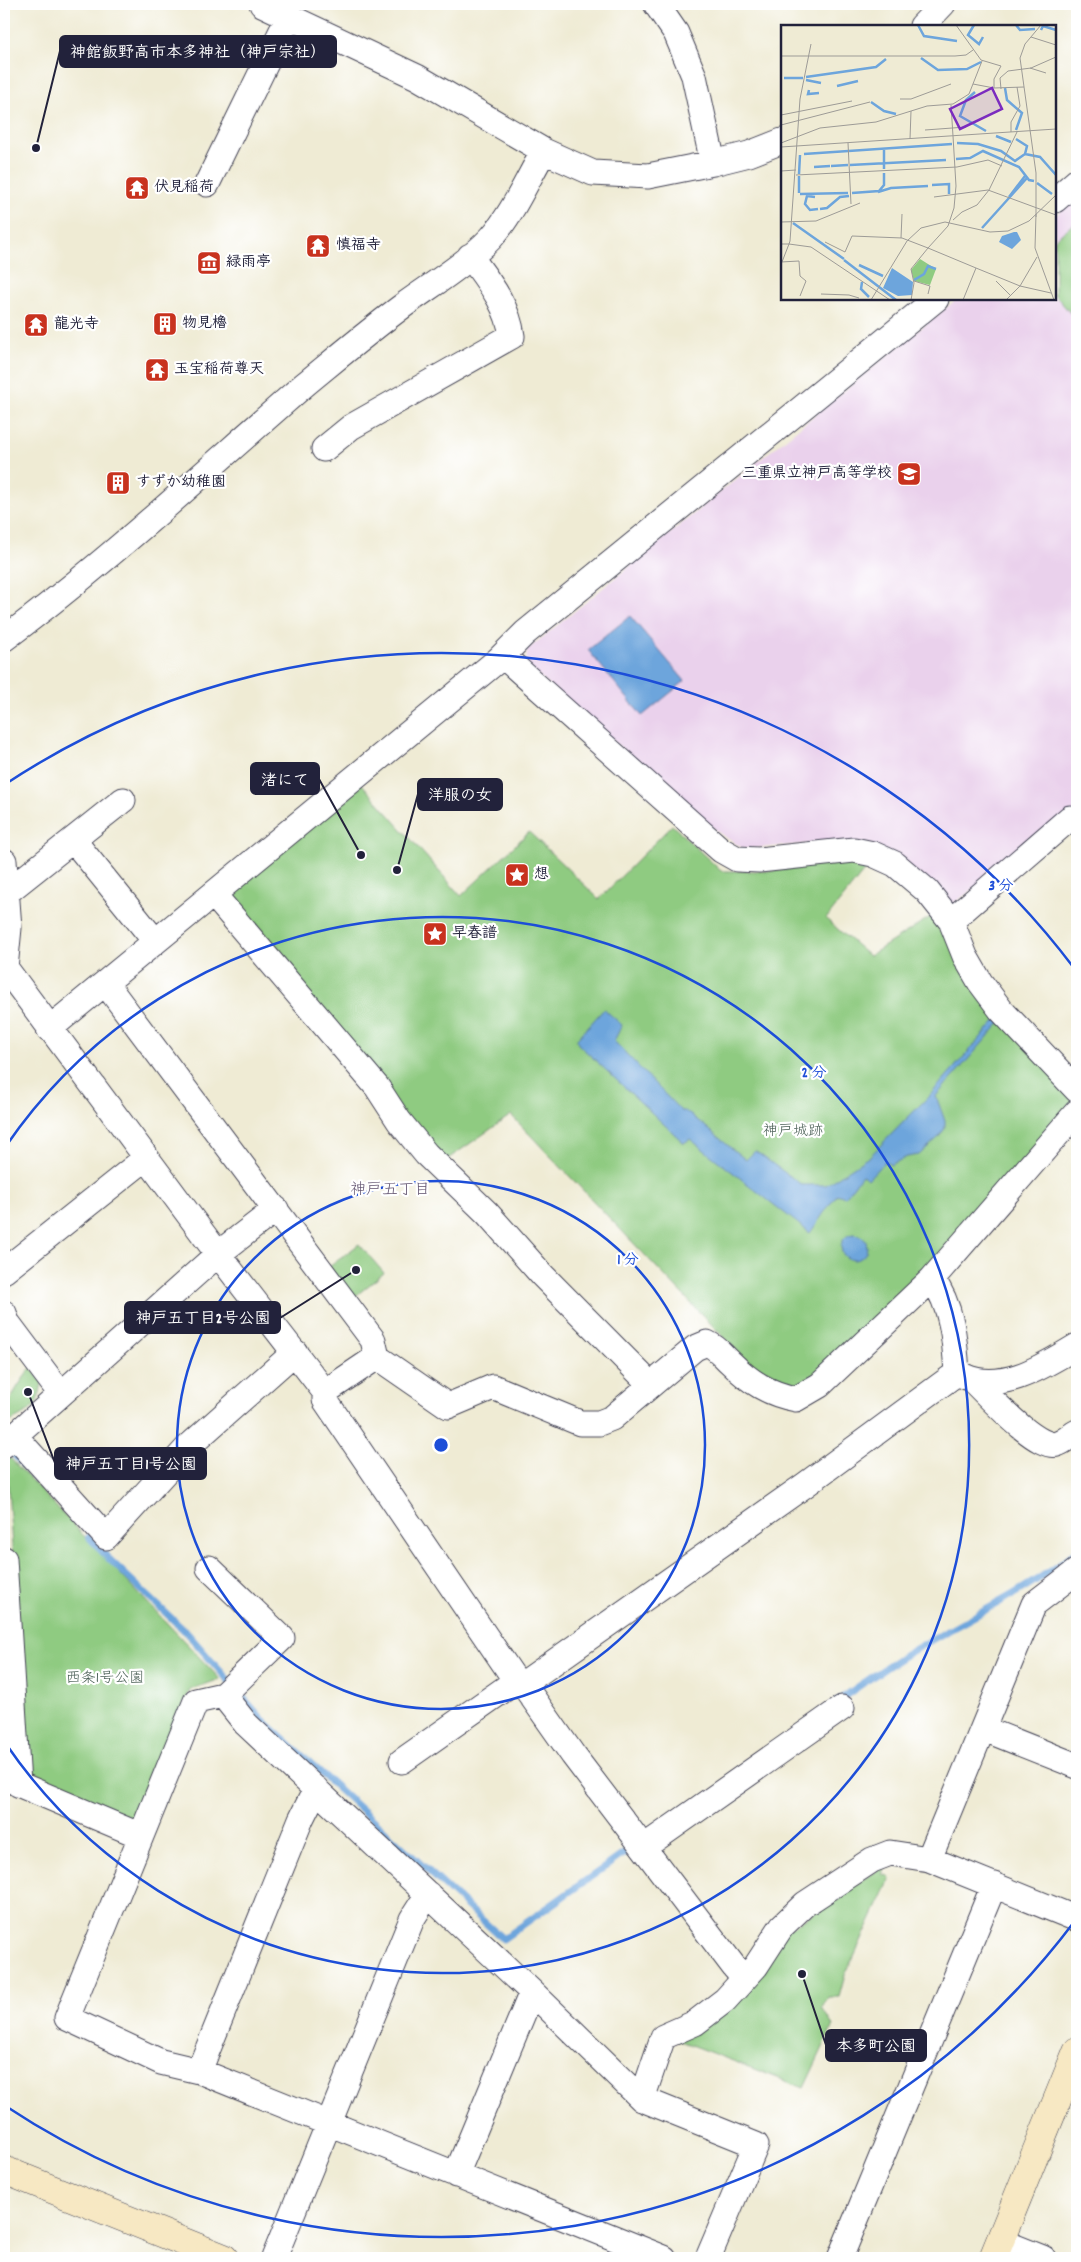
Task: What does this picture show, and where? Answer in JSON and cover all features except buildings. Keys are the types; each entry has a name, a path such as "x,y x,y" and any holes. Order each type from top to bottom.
{"street":[{"path":"262,4 417,77 544,151 593,173 648,176 749,154 781,141"},
{"path":"656,4 676,33 694,76 714,163"},
{"path":"923,25 943,4"},
{"path":"207,184 289,16"},
{"path":"4,639 43,610 115,550 306,384 401,307 470,256 491,238 502,224 544,151"},
{"path":"1056,199 1077,181"},
{"path":"324,449 351,427 512,336 510,322 502,304 470,256"},
{"path":"49,1029 503,656 525,633 935,300"},
{"path":"503,656 721,850 737,859 759,860 854,850 873,854 895,864 927,891 951,921 965,956 980,982 1001,1010 1077,1090"},
{"path":"6,894 124,800"},
{"path":"951,921 1070,818"},
{"path":"74,841 155,941"},
{"path":"4,861 9,928 5,967 49,1029 218,1254 325,1392 325,1400 520,1682 734,1968 744,1978"},
{"path":"213,894 377,1087 400,1121 426,1154 487,1213 543,1276 651,1385"},
{"path":"106,984 373,1340 377,1357 448,1406 493,1387 580,1423 599,1423 612,1418 695,1348 706,1343 717,1348 731,1364 763,1390 796,1399 820,1385 932,1279 1077,1112"},
{"path":"4,1270 146,1158"},
{"path":"276,1210 218,1254 9,1440 106,1537 188,1447 295,1352"},
{"path":"932,1279 941,1291 965,1376 1013,1420 1040,1441 1046,1444 1057,1444 1077,1432"},
{"path":"4,1313 7,1322 61,1394"},
{"path":"402,1761 965,1376 993,1382 1033,1372 1077,1346"},
{"path":"325,1392 377,1357"},
{"path":"4,1559 18,1784 141,1836"},
{"path":"209,1568 282,1638 223,1696 196,1702 66,2018 161,2062 198,2071 328,2125 456,2174 664,2258"},
{"path":"929,1859 1034,1604 1077,1571"},
{"path":"223,1696 246,1724 532,1992 642,2099 756,2146 708,2258"},
{"path":"640,1842 842,1708"},
{"path":"984,1729 1077,1766"},
{"path":"198,2071 301,1819 316,1789"},
{"path":"642,2099 663,2037 695,2023 725,2000 756,1966 782,1926 805,1904 872,1860 890,1853 929,1859 1077,1919"},
{"path":"840,2258 994,1886"},
{"path":"274,2258 412,1919 428,1894"},
{"path":"456,2174 532,1992"},
{"path":"1043,2258 997,2250 1077,2051"},
{"path":"4,2170 224,2258"}],"shaded area":[{"name":"三重県立神戸高等学校","path":"1077,197 1077,815 951,905 933,884 818,843 744,849 719,833 526,665 527,650 956,300 1056,300 1056,215"}],"green space":[{"path":"1077,221 1077,321 1056,296 1056,238"},
{"name":"神戸城跡","path":"361,783 461,896 529,832 599,899 672,825 721,871 773,871 847,860 870,864 826,919 869,956 935,914 1072,1097 1074,1108 929,1271 797,1391 773,1389 511,1115 442,1163 230,906 230,890"},
{"path":"359,1244 384,1273 353,1298 329,1267"},
{"path":"31,1368 42,1382 38,1399 30,1410 4,1425 9,1402"},
{"name":"西条1号公園","path":"10,1458 220,1679 190,1690 133,1822 28,1778 6,1459"},
{"path":"887,1864 883,1874 890,1877 887,1886 845,1975 839,1997 828,1997 822,2008 833,2026 804,2088 675,2039 783,1933"}],"water":[{"path":"630,616 685,681 642,716 588,650"},
{"path":"604,1009 622,1025 614,1041 681,1111 685,1111 693,1117 746,1160 755,1151 802,1185 826,1185 870,1156 931,1094 997,1019 1001,1022 936,1096 945,1121 945,1128 939,1137 919,1155 907,1157 890,1165 885,1161 868,1179 862,1175 845,1197 837,1194 810,1233 690,1139 684,1143 578,1044 577,1039"},
{"path":"854,1234 864,1237 867,1247 864,1257 854,1260 844,1257 841,1247 844,1237"}],"waterway":[{"path":"8,1448 37,1479"},
{"path":"89,1537 107,1557 188,1634 261,1718 503,1939 636,1845"},
{"path":"838,1701 905,1655 1004,1600 1041,1577 1077,1551"}],"place":[{"name":"神館飯野高市本多神社（神戸宗社）","path":"36,148"},
{"name":"伏見稲荷","path":"137,188"},
{"name":"慎福寺","path":"318,246"},
{"name":"緑雨亭","path":"209,263"},
{"name":"物見櫓","path":"165,324"},
{"name":"龍光寺","path":"36,325"},
{"name":"玉宝稲荷尊天","path":"157,370"},
{"name":"三重県立神戸高等学校","path":"909,474"},
{"name":"すずか幼稚園","path":"118,483"},
{"name":"渚にて","path":"361,855"},
{"name":"洋服の女","path":"397,870"},
{"name":"想","path":"517,875"},
{"name":"早春譜","path":"435,934"},
{"name":"神戸五丁目2号公園","path":"356,1270"},
{"name":"神戸五丁目1号公園","path":"28,1392"},
{"name":"本多町公園","path":"802,1974"}],"district":[{"name":"神戸五丁目","path":"390,1190"}]}
